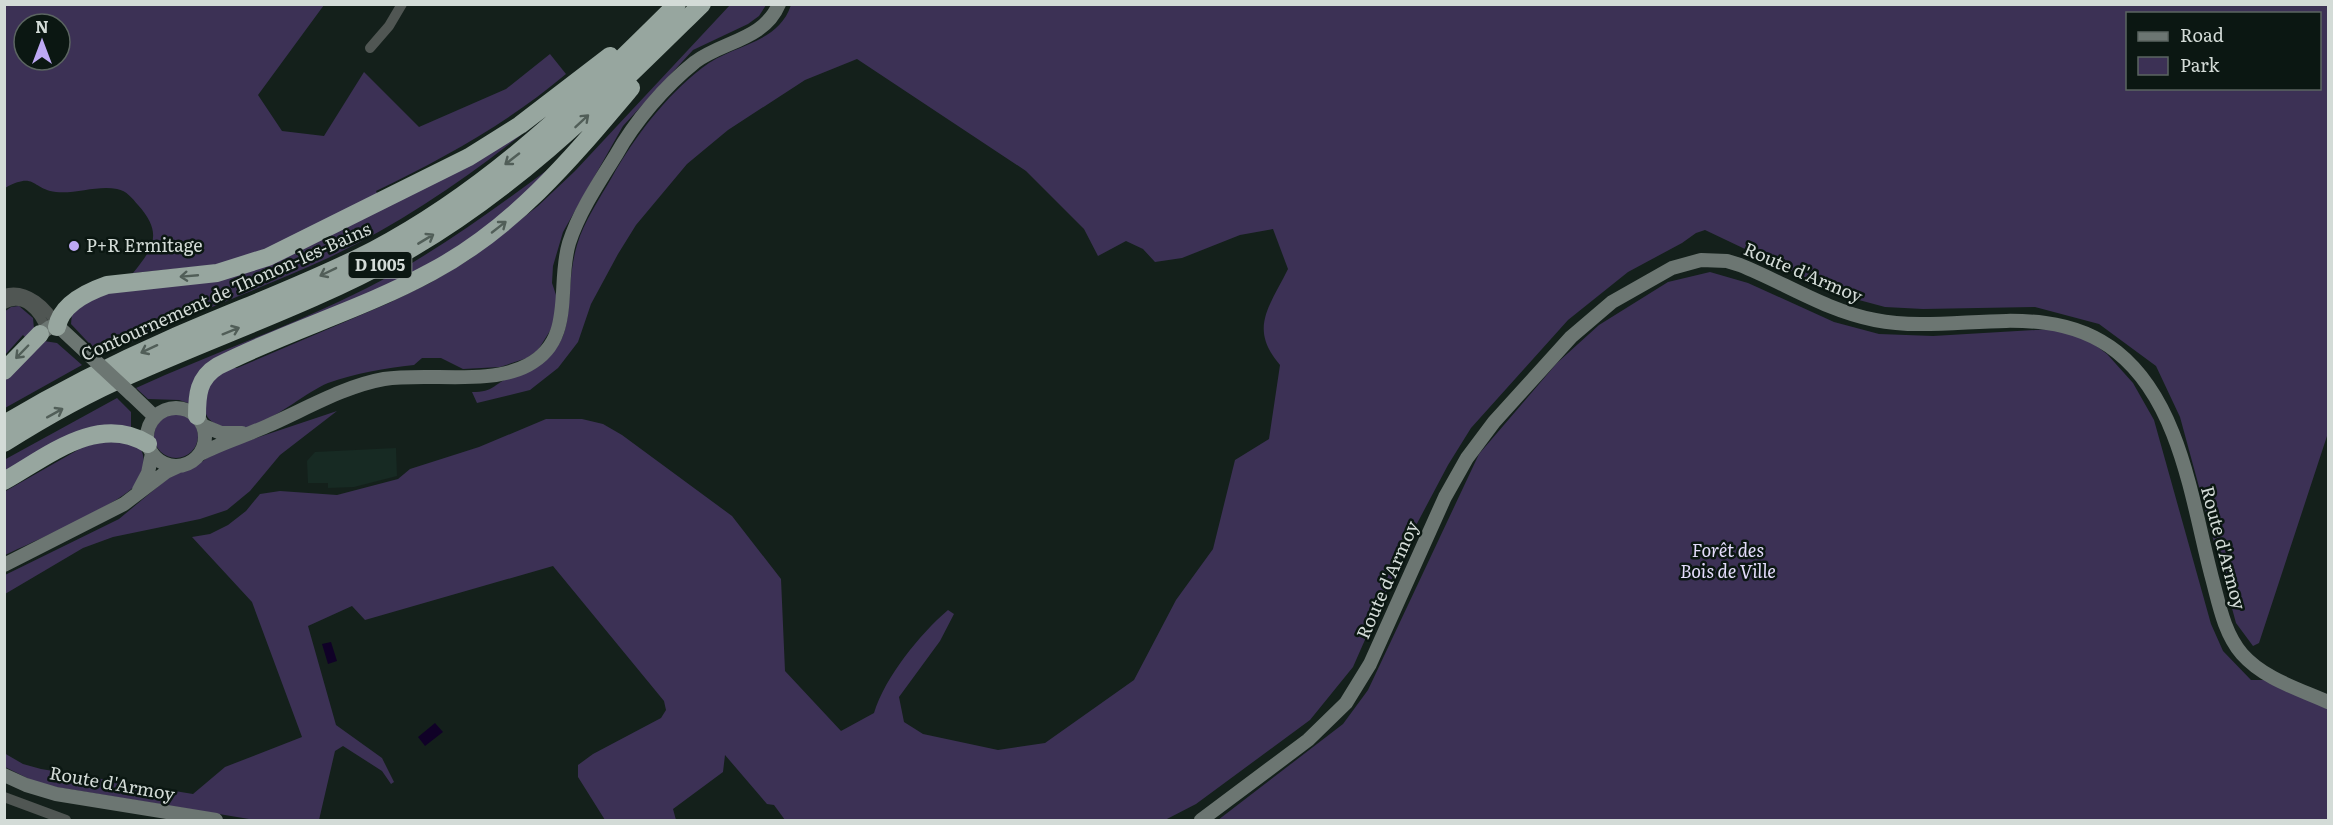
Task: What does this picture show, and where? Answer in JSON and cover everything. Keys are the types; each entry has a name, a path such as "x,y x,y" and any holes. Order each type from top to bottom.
{"highway":[{"name":"D 1005","path":"4,371 48,330 67,307 98,288 125,281 199,276 251,263 452,166 520,125 677,4"},
{"name":"Contournement de Thonon-les-Bains","path":"4,424 88,377 170,339 318,277 375,249 422,222 530,144 677,4"},
{"name":"D 1005","path":"200,421 200,386 207,375 218,366 431,272 512,217 564,167 702,4"},
{"name":"Contournement de Thonon-les-Bains","path":"4,443 109,385 318,296 389,261 438,232 513,180 557,143 702,4"},
{"path":"4,482 71,443 91,435 122,432 150,448"}],"main road":[{"path":"4,565 117,508 200,454 376,381 405,377 497,374 526,366 542,356 554,341 561,323 565,261 574,230 625,140 693,64 710,52 757,31 769,21 779,4"},
{"name":"Route d'Armoy","path":"1201,820 1308,740 1346,703 1370,664 1455,477 1479,440 1501,414 1571,337 1596,314 1658,275 1701,260 1740,265 1842,310 1872,320 1910,324 2015,321 2049,323 2090,335 2115,350 2148,384 2171,427 2220,608 2235,644 2262,671 2328,702"},
{"path":"48,330 90,355 155,417"},
{"path":"135,496 148,473 150,448 147,431 155,417 174,407 187,409 200,421 226,434 249,433"},
{"path":"200,421 205,443 200,454"},
{"path":"150,448 166,464 179,466"},
{"name":"Route d'Armoy","path":"4,775 26,785 56,794 216,820"}],"street":[{"path":"370,48 389,26 402,4"},
{"path":"4,294 19,292 30,296 52,317 48,330"},
{"path":"4,304 17,300 26,303 39,316 48,330"},
{"path":"4,797 66,820"}],"shaded area":[{"path":"396,448 397,476 354,487 328,488 328,483 308,483 307,461 315,452"},
{"path":"331,642 337,661 328,664 322,644"},
{"path":"435,723 443,732 425,746 418,737"}],"green space":[{"path":"4,5 324,5 258,95 282,131 324,136 364,72 419,127 506,89 550,54 566,74 498,124 426,166 376,191 378,195 278,244 225,264 133,273 150,247 153,232 146,215 126,193 110,188 56,192 42,188 33,182 15,183 5,188"},
{"path":"730,5 766,5 759,16 748,24 693,50 623,126 563,232 553,266 552,283 557,298 553,326 538,350 527,358 500,367 463,369 441,358 422,358 414,365 381,369 328,383 276,415 247,427 233,429 212,422 206,414 205,407 209,382 230,368 237,368 430,283 470,259 538,206 575,171"},
{"path":"791,5 2328,5 2328,433 2259,643 2253,646 2236,623 2180,417 2156,366 2099,324 2035,307 1923,309 1885,307 1844,296 1705,230 1628,272 1568,320 1471,428 1448,465 1412,533 1353,667 1310,720 1196,804 1165,820 785,820 774,805 767,804 725,755 723,772 673,809 676,820 605,820 578,777 578,765 593,754 661,718 666,710 664,701 553,566 365,620 352,606 308,626 336,725 382,758 394,782 391,784 382,771 343,746 335,751 319,820 255,820 50,786 35,782 5,767 4,753 23,764 41,769 193,794 225,767 302,737 252,602 192,537 210,534 228,525 246,511 260,494 280,491 337,495 398,479 410,469 479,447 546,419 582,419 603,424 622,435 732,516 781,579 785,671 841,731 874,713 886,685 905,657 926,631 948,610 954,614 940,641 899,697 904,722 923,734 998,750 1045,743 1134,680 1176,600 1213,549 1235,460 1269,439 1280,365 1270,352 1265,340 1265,317 1288,269 1273,229 1240,235 1182,258 1155,262 1143,249 1126,241 1098,256 1084,229 1026,171 857,59 805,80 728,130 687,164 636,225 591,304 578,342 558,368 530,390 477,403 472,392 490,389 534,367 551,355 561,341 569,308 572,268 580,236 621,162 663,104 702,68 765,36 785,18"},
{"path":"518,132 521,135 475,170 379,232 328,258 101,356 71,324 72,313 104,292 199,281"},
{"path":"558,162 532,192 439,262 217,361 191,404 179,400 148,399 136,388 310,315 367,288 441,245"},
{"name":"Forêt des Bois de Ville","path":"1710,272 1748,283 1834,322 1879,334 1933,336 2051,329 2087,339 2107,354 2133,383 2154,420 2211,624 2223,651 2251,680 2265,680 2328,709 2328,820 1218,820 1343,724 1368,690 1479,454 1557,363 1599,325 1668,282"},
{"path":"19,306 33,318 34,329 26,338 23,335 5,355 4,312 11,307"},
{"path":"44,341 57,343 82,365 5,408 4,378"},
{"path":"117,398 131,412 131,430 5,476 4,460"},
{"path":"337,411 280,455 250,491 227,510 200,519 113,537 83,548 5,594 5,575 119,519 173,474 193,468 217,451"},
{"path":"176,414 191,421 198,436 191,451 176,458 161,451 154,436 161,421"},
{"path":"114,439 140,447 144,464 138,482 116,500 97,511 5,555 4,492 83,447"}],"place":[{"name":"P+R Ermitage","path":"74,246"}]}
